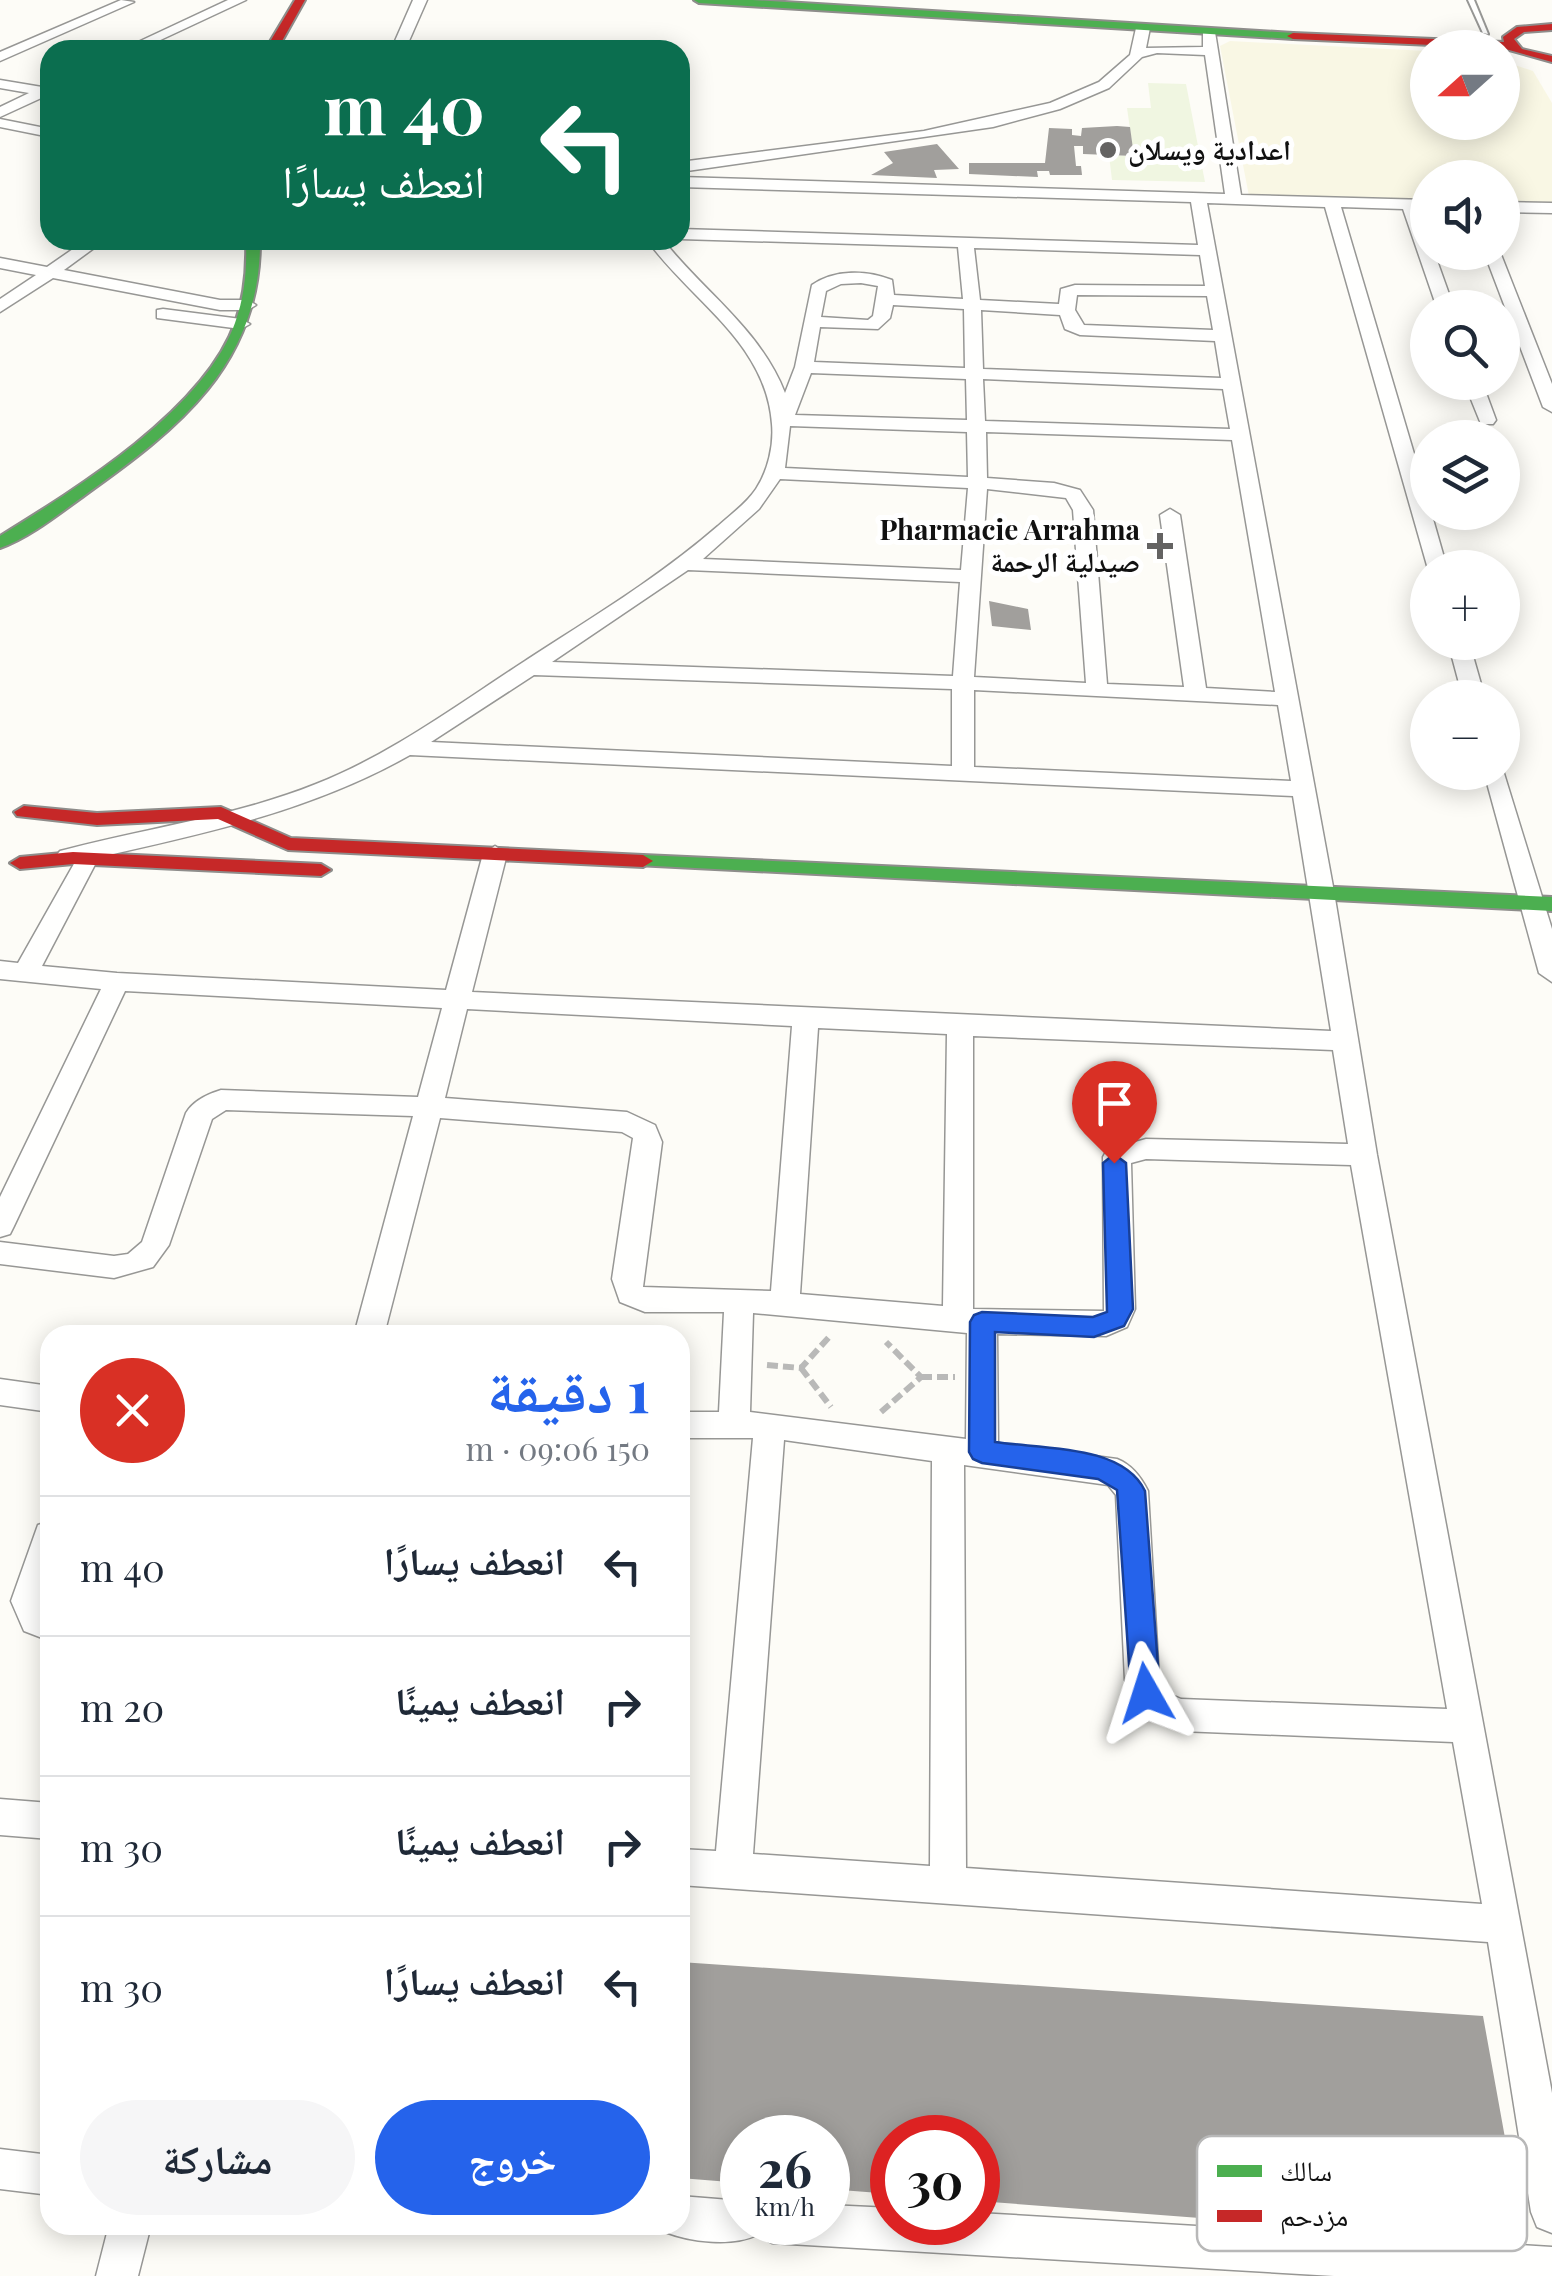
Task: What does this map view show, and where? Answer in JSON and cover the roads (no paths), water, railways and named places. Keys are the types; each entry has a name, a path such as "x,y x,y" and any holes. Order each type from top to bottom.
{"street":[{"path":"96,0 126,1 178,26"},
{"path":"149,40 239,0"},
{"path":"276,40 300,0"},
{"path":"402,40 420,0"},
{"path":"699,0 1143,28 1203,38 1524,44 1550,16"},
{"path":"867,0 1447,30"},
{"path":"0,57 126,1"},
{"path":"1516,2 1524,44 1552,76"},
{"path":"690,166 921,137 996,122 1098,87 1123,71 1138,54 1143,28"},
{"path":"1138,54 1203,38"},
{"path":"1157,50 1203,38"},
{"path":"1203,38 1234,199"},
{"path":"0,84 40,89"},
{"path":"0,113 40,93"},
{"path":"0,123 40,131"},
{"path":"690,182 1409,204 1440,290"},
{"path":"1198,198 1323,904 1363,1156 1504,1924 1552,2212"},
{"path":"1332,202 1431,550"},
{"path":"1520,207 1552,208"},
{"path":"690,234 1207,250"},
{"path":"963,774 963,683 978,483 972,302 965,242"},
{"path":"0,307 83,250"},
{"path":"0,543 96,482 190,400 221,360 245,314 255,275 254,250"},
{"path":"664,250 753,344 777,395 783,422"},
{"path":"0,263 220,305 245,314"},
{"path":"1499,270 1552,406"},
{"path":"10,866 239,816 327,788 408,748 685,564 752,506 774,473 783,422 804,367 818,289 831,280 879,280 886,284 881,318 872,325 813,322"},
{"path":"0,282 212,323 245,314"},
{"path":"1214,292 1076,290 1066,294 1067,310 1071,326 1080,330 1222,336"},
{"path":"886,300 1067,310"},
{"path":"804,367 1230,384"},
{"path":"1480,400 1487,420"},
{"path":"783,422 977,424 1240,435"},
{"path":"774,473 1063,490 1081,503 1096,689"},
{"path":"1170,515 1196,695"},
{"path":"685,564 970,576"},
{"path":"530,668 963,683 1286,700"},
{"path":"408,748 1302,789"},
{"path":"1502,790 1544,915 1552,972"},
{"path":"12,812 98,820 220,813 239,816 273,840 288,844 490,872 1544,915"},
{"path":"10,866 34,854 45,833 42,824 12,812"},
{"path":"88,859 13,971 116,982 960,1026 1346,1041"},
{"path":"49,860 348,871"},
{"path":"371,1325 490,872"},
{"path":"986,901 1323,904"},
{"path":"0,1226 116,982"},
{"path":"785,1301 806,1016"},
{"path":"960,1026 970,1320 982,1452"},
{"path":"0,1253 114,1268 144,1260 155,1245 200,1113 212,1102 236,1098 429,1107 636,1126 648,1142 627,1279 630,1294 646,1300 785,1301 970,1320 1094,1327 1116,1318 1120,1298 1114,1163 1124,1152 1146,1149 1363,1156"},
{"path":"734,1423 740,1300"},
{"path":"0,1392 40,1398"},
{"path":"690,1425 770,1424 1102,1468 1127,1482 1132,1491 1142,1680 1153,1704 1181,1716 1465,1726"},
{"path":"732,1870 770,1424"},
{"path":"948,1447 948,1885"},
{"path":"40,1564 28,1601 40,1622"},
{"path":"0,1817 40,1821"},
{"path":"690,1868 1504,1924"},
{"path":"0,2169 40,2174"},
{"path":"690,2218 720,2220"},
{"path":"850,2227 1197,2247"},
{"path":"117,2276 127,2235"},
{"path":"1264,2251 1552,2268"}],"lane":[{"path":"1471,0 1485,30"}],"place":[{"name":"اعدادية ويسلان","path":"1108,150"},
{"name":"Pharmacie Arrahma صيدلية الرحمة","path":"1160,546"}]}
